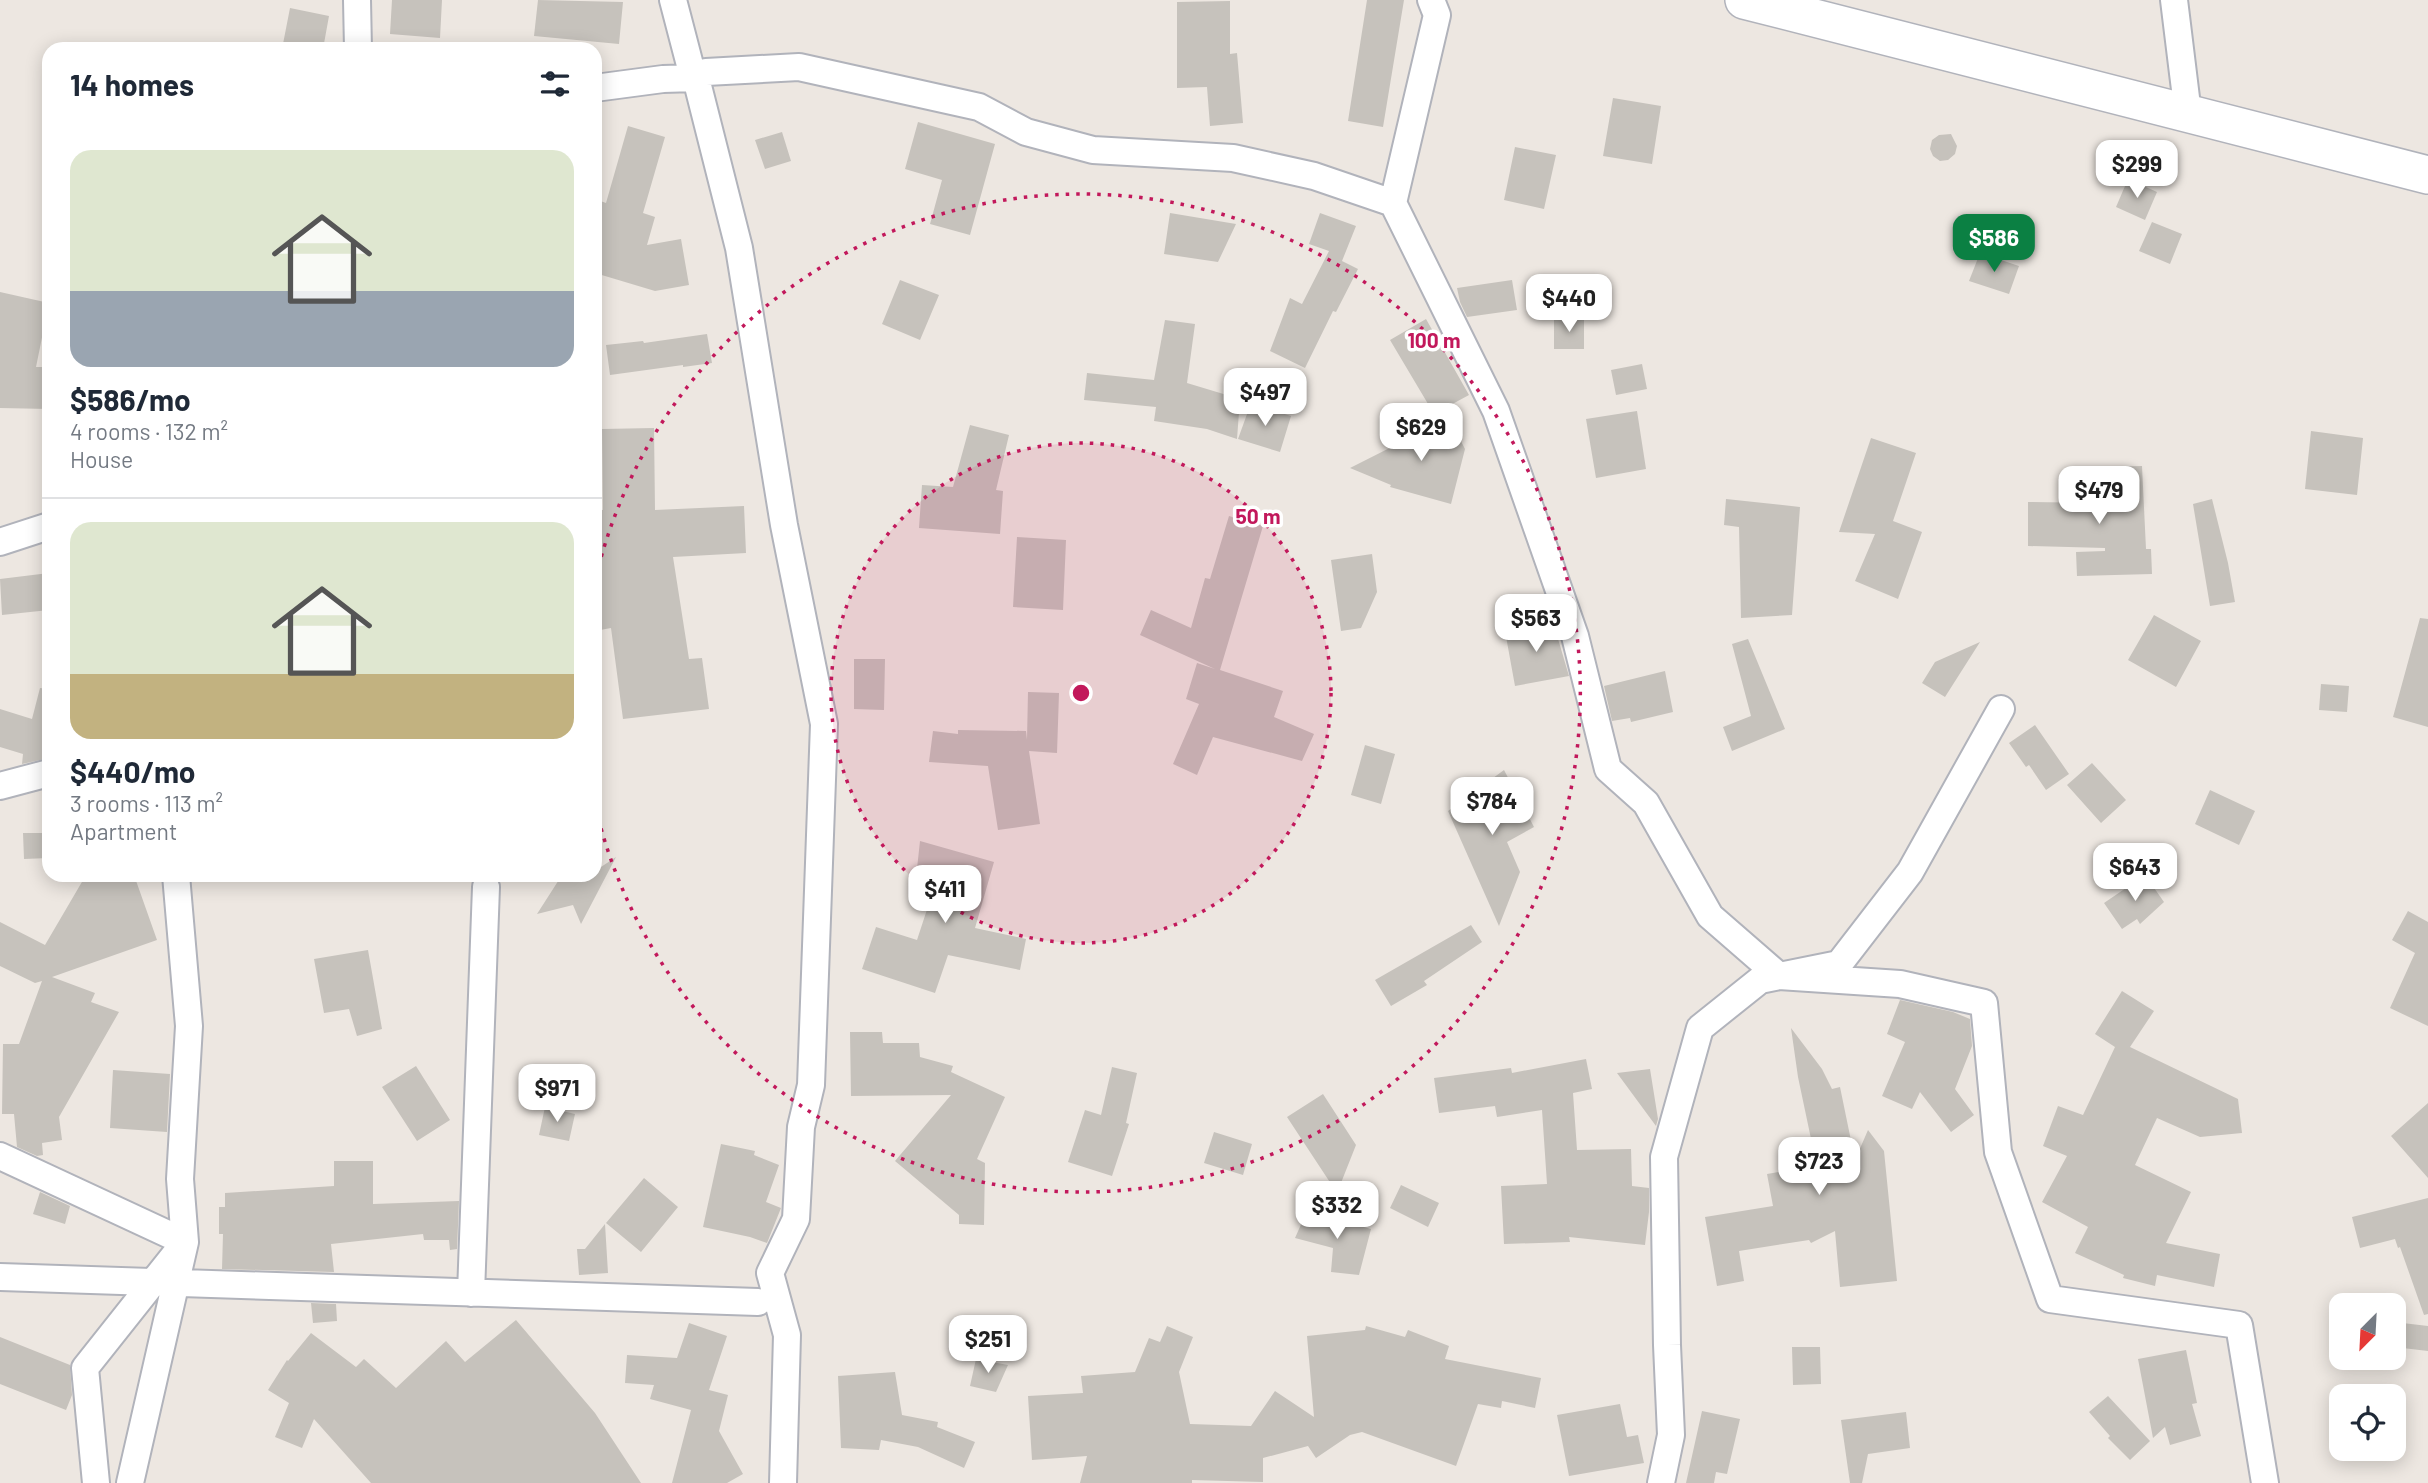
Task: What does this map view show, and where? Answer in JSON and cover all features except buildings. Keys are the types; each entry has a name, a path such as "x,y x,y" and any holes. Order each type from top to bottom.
{"street":[{"path":"357,0 358,42"},
{"path":"673,0 691,69 696,78 739,248 783,525 824,724 811,1085 801,1127 796,1219 770,1273 787,1335 783,1483"},
{"path":"1431,0 1437,15 1393,203 1496,411 1575,636 1608,769 1646,803 1710,916 1779,975 1900,984 1984,1003 1998,1152 2050,1299 2239,1325 2265,1483"},
{"path":"1744,0 2428,175"},
{"path":"2174,0 2188,114"},
{"path":"602,87 663,79 696,78 706,72 800,67 979,107 1026,132 1093,150 1233,158 1314,176 1393,203"},
{"path":"0,542 42,528"},
{"path":"1661,1483 1671,1435 1664,1157 1700,1028 1760,980 1839,964 1910,872 2001,709"},
{"path":"0,786 42,775"},
{"path":"130,1483 185,1242 180,1179 189,1026 177,882"},
{"path":"471,1293 486,887"},
{"path":"0,1156 185,1242"},
{"path":"96,1483 85,1368 185,1242"},
{"path":"0,1277 758,1302"}]}
